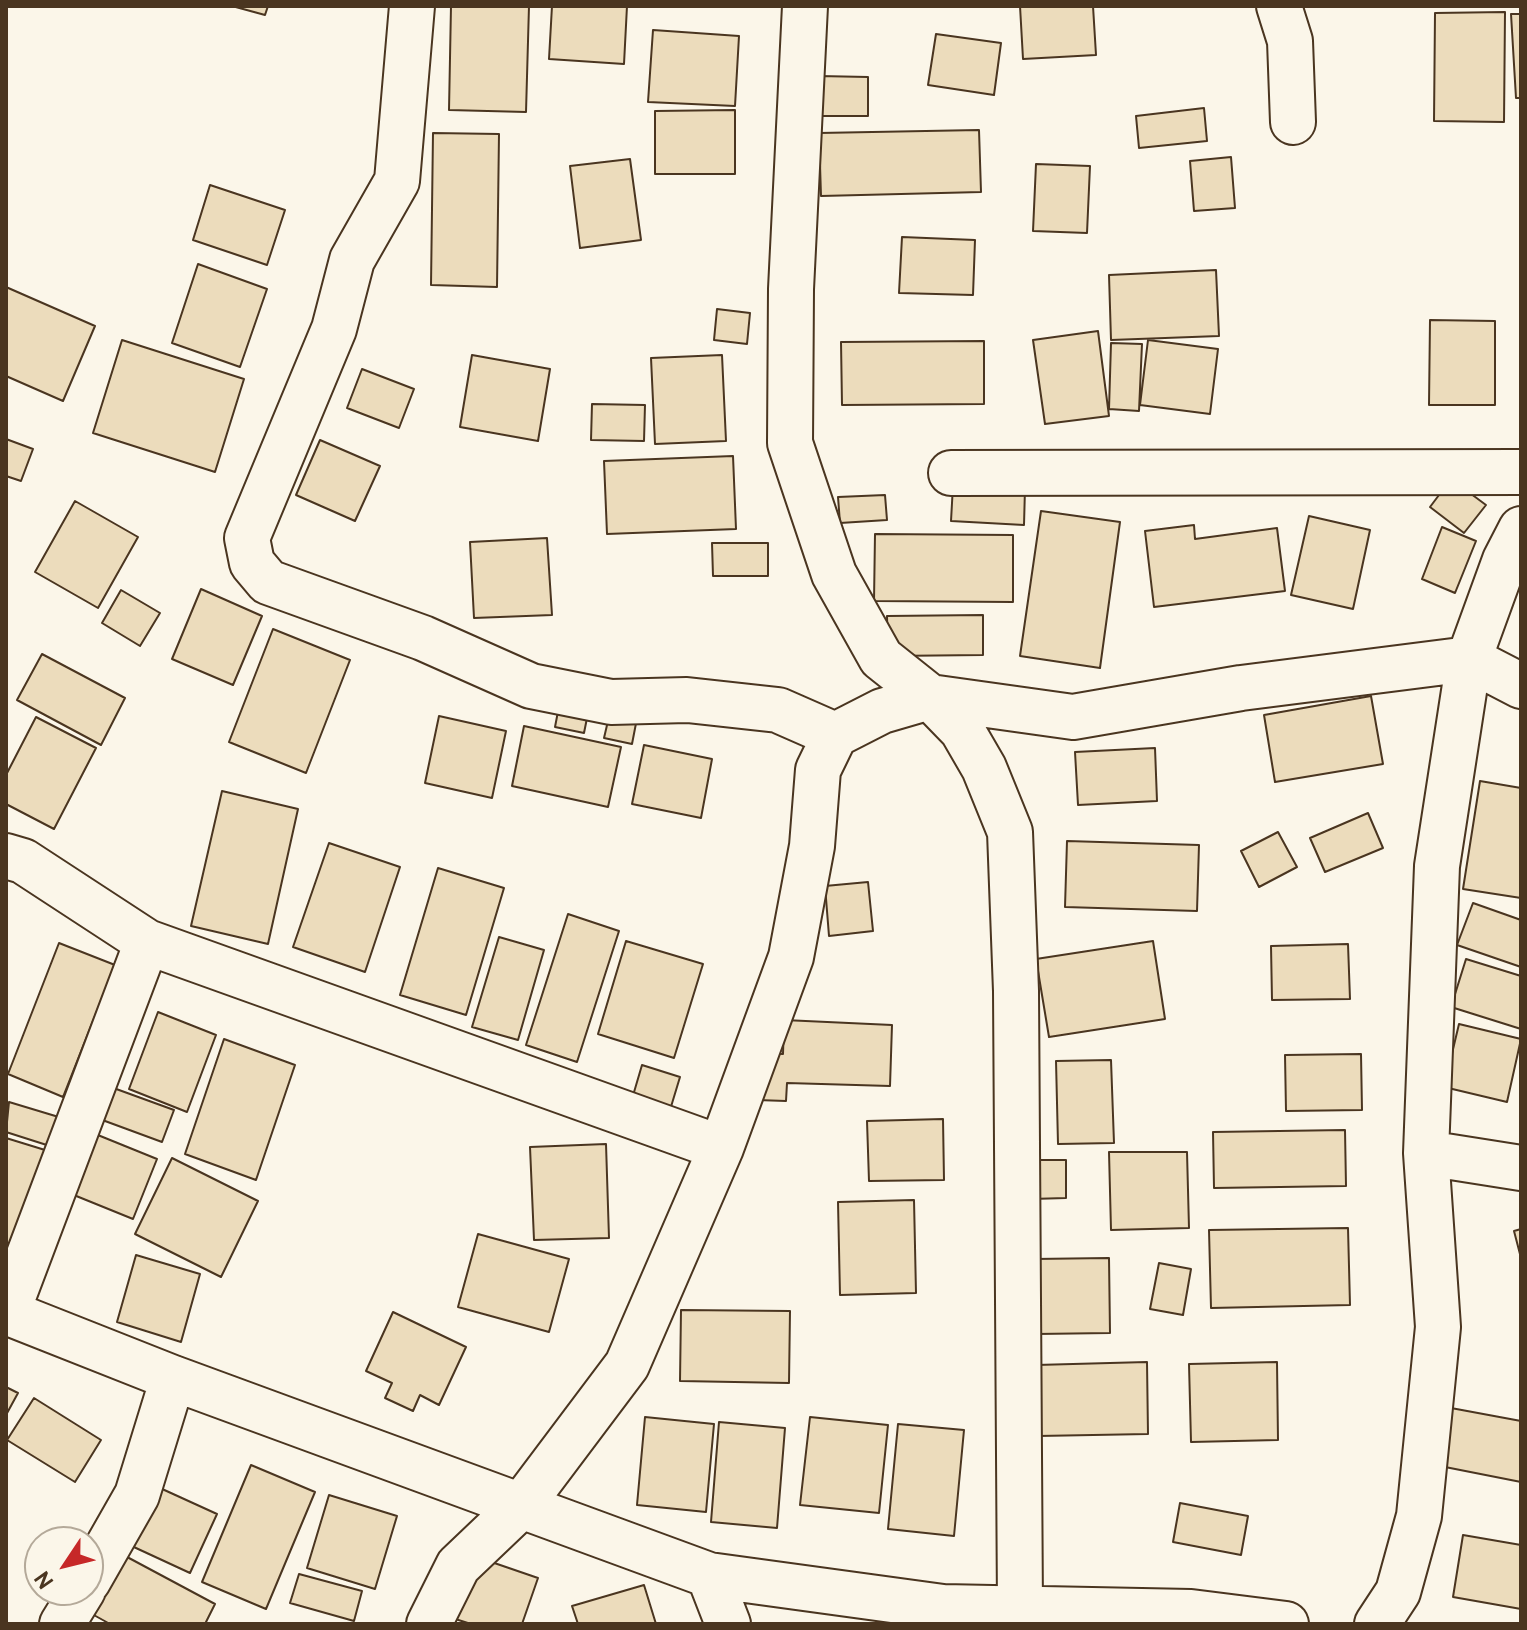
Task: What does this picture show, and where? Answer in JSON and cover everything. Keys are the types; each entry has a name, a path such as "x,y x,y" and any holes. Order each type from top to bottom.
{"street":[{"path":"412,6 397,181 352,260 334,329 247,538 252,563 268,582 423,638 531,686 611,702 687,700 778,710 835,735"},
{"path":"805,6 791,289 790,443 834,574 881,658 930,697 962,730 984,768 1010,832 1016,991 1020,1608"},
{"path":"1279,6 1290,41 1293,122"},
{"path":"951,473 1521,472"},
{"path":"1377,1624 1398,1592 1419,1516 1437,1343 1426,1153 1437,866 1469,659 1505,560 1521,529"},
{"path":"429,1624 458,1566 521,1506 627,1365 721,1148 791,957 812,846 818,770 835,735 882,711 930,697 1073,717 1241,688 1469,659 1521,686"},
{"path":"6,856 23,861 147,942 721,1148"},
{"path":"147,942 6,1313 173,1378 709,1575 943,1607 1191,1612 1286,1624"},
{"path":"1426,1153 1521,1168"},
{"path":"104,1553 137,1495 173,1378"},
{"path":"709,1575 728,1624"},
{"path":"62,1624 73,1606"}],"building":[{"path":"232,6 268,6 265,15"},
{"path":"451,6 529,6 526,112 449,110"},
{"path":"552,6 627,6 624,64 549,59"},
{"path":"1020,6 1093,6 1096,55 1023,59"},
{"path":"1505,12 1504,122 1434,121 1435,13"},
{"path":"1511,14 1521,14 1521,98 1516,98"},
{"path":"653,30 739,36 735,106 648,102"},
{"path":"936,34 1001,43 994,95 928,85"},
{"path":"819,76 868,77 868,116 819,116"},
{"path":"1204,108 1207,141 1139,148 1136,116"},
{"path":"735,110 735,174 655,174 655,111"},
{"path":"979,130 981,192 821,196 819,133"},
{"path":"433,133 499,134 497,287 431,285"},
{"path":"1231,157 1235,208 1194,211 1190,161"},
{"path":"630,159 641,240 580,248 570,166"},
{"path":"1036,164 1090,166 1087,233 1033,231"},
{"path":"210,185 285,210 267,265 193,240"},
{"path":"902,237 975,240 973,295 899,293"},
{"path":"198,264 267,289 240,367 172,343"},
{"path":"1216,270 1219,336 1111,340 1109,275"},
{"path":"6,287 95,326 63,401 6,376"},
{"path":"717,309 750,313 747,344 714,340"},
{"path":"1430,320 1495,321 1495,405 1429,405"},
{"path":"1098,331 1109,416 1045,424 1033,340"},
{"path":"122,340 244,379 215,472 93,433"},
{"path":"1148,340 1218,349 1210,414 1140,405"},
{"path":"984,341 984,404 842,405 841,342"},
{"path":"1111,343 1142,344 1139,411 1109,409"},
{"path":"472,355 550,369 538,441 460,427"},
{"path":"722,355 726,441 655,444 651,358"},
{"path":"362,369 414,389 399,428 347,408"},
{"path":"592,404 645,405 644,441 591,440"},
{"path":"6,439 33,449 21,481 6,476"},
{"path":"320,440 380,466 355,521 296,495"},
{"path":"733,456 736,529 607,534 604,461"},
{"path":"1451,479 1486,505 1464,533 1430,507"},
{"path":"953,485 1025,488 1024,525 951,521"},
{"path":"885,495 887,520 840,523 838,497"},
{"path":"75,501 138,537 98,608 35,572"},
{"path":"1041,511 1120,522 1100,668 1020,656"},
{"path":"1309,516 1370,530 1353,609 1291,595"},
{"path":"1194,525 1195,539 1277,528 1285,591 1154,607 1145,531"},
{"path":"1442,527 1476,541 1455,593 1422,579"},
{"path":"875,534 1013,535 1013,602 874,601"},
{"path":"547,538 552,615 474,618 470,542"},
{"path":"712,543 768,543 768,576 713,576"},
{"path":"201,589 262,616 233,685 172,659"},
{"path":"121,590 160,613 140,646 102,623"},
{"path":"983,615 983,655 888,656 887,616"},
{"path":"273,629 350,660 306,773 229,742"},
{"path":"42,654 125,698 101,745 17,700"},
{"path":"1371,696 1383,764 1275,782 1264,715"},
{"path":"560,701 589,708 584,733 555,727"},
{"path":"611,708 638,713 632,744 604,738"},
{"path":"439,716 506,731 492,798 425,783"},
{"path":"36,717 96,748 54,829 6,804 6,775"},
{"path":"524,726 621,747 608,807 512,786"},
{"path":"644,745 712,759 701,818 632,804"},
{"path":"1155,748 1157,801 1078,805 1075,752"},
{"path":"1480,781 1521,788 1521,898 1463,889"},
{"path":"222,791 298,809 268,944 191,926"},
{"path":"1368,813 1383,848 1325,872 1310,838"},
{"path":"1278,832 1297,867 1259,887 1241,851"},
{"path":"1067,841 1199,845 1197,911 1065,907"},
{"path":"329,843 400,867 365,972 293,947"},
{"path":"438,868 504,888 466,1015 400,995"},
{"path":"868,882 873,931 829,936 825,886"},
{"path":"1473,903 1521,920 1521,967 1457,945"},
{"path":"568,914 619,931 577,1062 526,1045"},
{"path":"499,937 544,950 518,1040 472,1027"},
{"path":"626,941 703,964 674,1058 598,1034"},
{"path":"1153,941 1165,1019 1049,1037 1036,959"},
{"path":"59,943 115,965 63,1097 8,1074"},
{"path":"1348,944 1350,999 1272,1000 1271,946"},
{"path":"1466,959 1521,976 1521,1029 1451,1007"},
{"path":"158,1012 216,1035 187,1112 129,1089"},
{"path":"784,1020 892,1025 890,1086 787,1083 786,1101 757,1100 759,1053 783,1054"},
{"path":"1459,1024 1521,1039 1507,1102 1444,1087"},
{"path":"224,1039 295,1065 256,1180 185,1154"},
{"path":"1361,1054 1362,1110 1286,1111 1285,1055"},
{"path":"1111,1060 1114,1143 1058,1144 1056,1061"},
{"path":"642,1065 680,1077 670,1110 632,1099"},
{"path":"97,1082 174,1110 162,1142 86,1114"},
{"path":"9,1102 62,1118 53,1147 6,1132"},
{"path":"943,1119 944,1180 869,1181 867,1121"},
{"path":"83,1129 157,1159 133,1219 59,1189"},
{"path":"1345,1130 1346,1186 1214,1188 1213,1132"},
{"path":"6,1138 45,1150 15,1248 6,1246"},
{"path":"606,1144 609,1238 534,1240 530,1147"},
{"path":"1109,1152 1187,1152 1189,1228 1111,1230"},
{"path":"172,1158 258,1201 221,1277 135,1234"},
{"path":"1030,1160 1066,1160 1066,1198 1031,1199"},
{"path":"914,1200 916,1293 840,1295 838,1202"},
{"path":"1348,1228 1350,1305 1211,1308 1209,1230"},
{"path":"1521,1229 1521,1258 1514,1231"},
{"path":"478,1234 569,1259 549,1332 458,1307"},
{"path":"136,1255 200,1274 181,1342 117,1322"},
{"path":"1109,1258 1110,1333 1036,1334 1034,1259"},
{"path":"1159,1263 1191,1269 1183,1315 1150,1309"},
{"path":"681,1310 790,1311 789,1383 680,1381"},
{"path":"393,1312 466,1347 439,1405 420,1395 413,1411 385,1398 392,1383 366,1371"},
{"path":"1147,1362 1148,1434 1038,1436 1036,1365"},
{"path":"1277,1362 1278,1440 1191,1442 1189,1364"},
{"path":"6,1387 18,1393 6,1415"},
{"path":"34,1398 101,1440 75,1482 7,1440"},
{"path":"1451,1408 1521,1421 1521,1482 1440,1466"},
{"path":"645,1417 714,1424 706,1512 637,1505"},
{"path":"810,1417 888,1425 879,1513 800,1505"},
{"path":"719,1422 785,1428 777,1528 711,1522"},
{"path":"898,1424 964,1430 954,1536 888,1529"},
{"path":"251,1465 315,1492 266,1609 202,1582"},
{"path":"149,1483 217,1514 190,1573 123,1542"},
{"path":"329,1495 397,1516 375,1589 307,1568"},
{"path":"1180,1503 1248,1516 1241,1555 1173,1542"},
{"path":"1463,1535 1521,1545 1521,1609 1453,1597"},
{"path":"114,1550 215,1604 205,1624 110,1624 83,1609 85,1606 104,1606 104,1569"},
{"path":"471,1555 538,1578 522,1624 471,1624 449,1617"},
{"path":"299,1574 362,1591 354,1621 290,1603"},
{"path":"644,1585 656,1624 578,1624 572,1606"}]}
